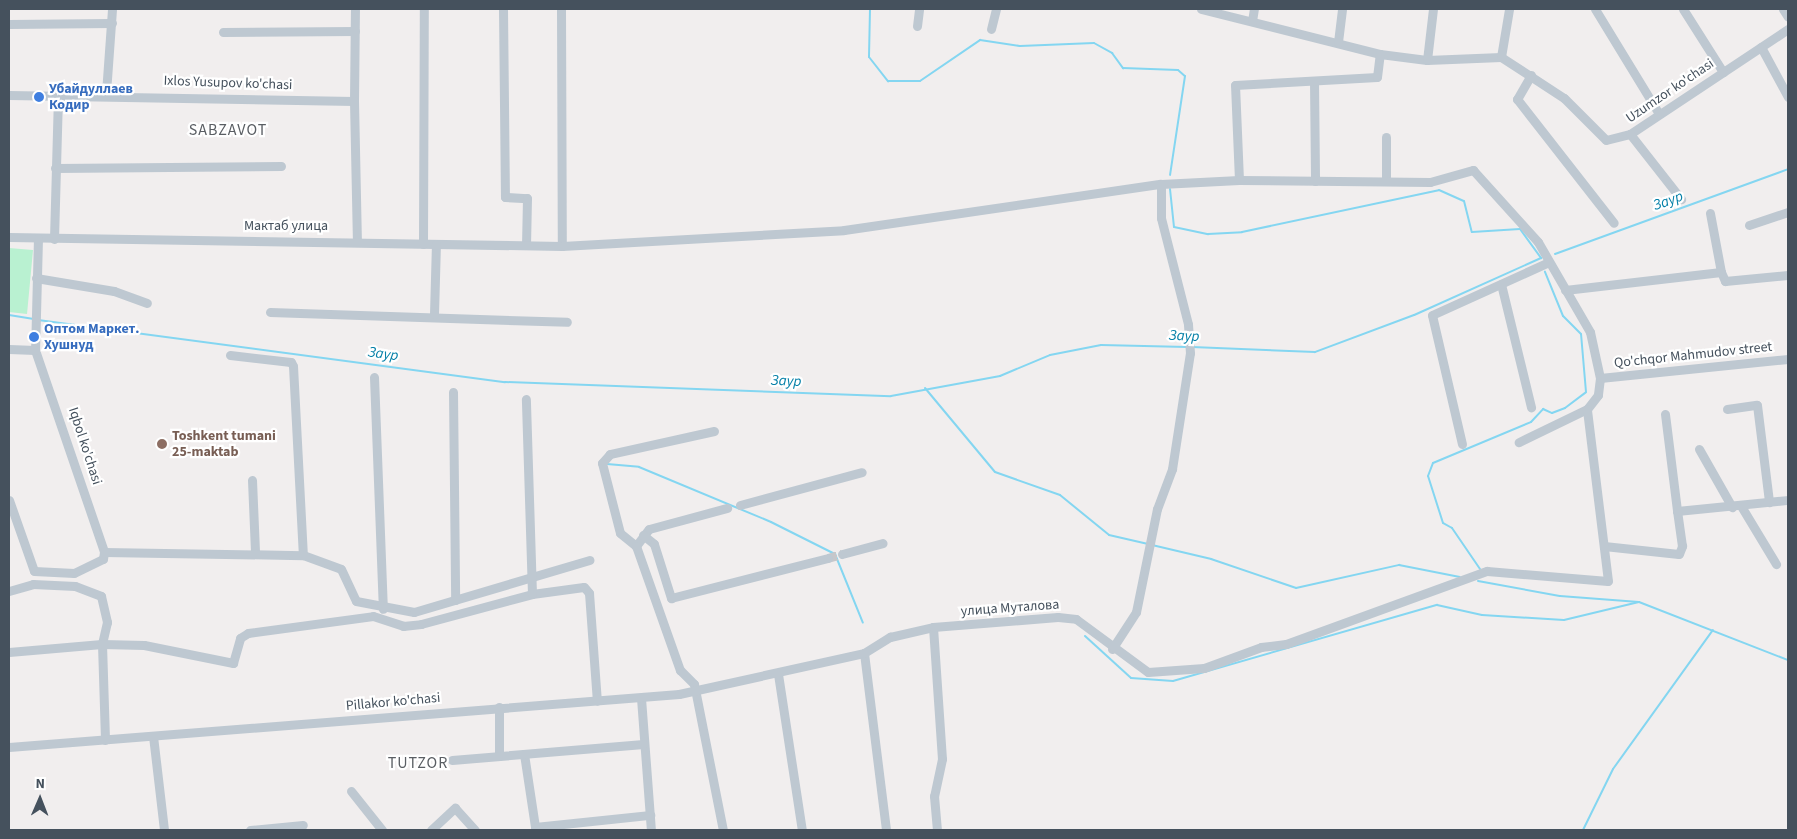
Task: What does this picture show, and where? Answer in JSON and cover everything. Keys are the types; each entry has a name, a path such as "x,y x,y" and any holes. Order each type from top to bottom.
{"street":[{"path":"106,93 112,9"},
{"path":"355,9 354,101 357,240"},
{"path":"423,244 424,9"},
{"path":"503,9 505,197 526,198 526,245"},
{"path":"561,9 562,246"},
{"path":"917,26 919,9"},
{"path":"991,30 996,9"},
{"path":"1200,9 1380,54 1427,60 1501,57 1510,9"},
{"path":"1252,21 1254,9"},
{"path":"1338,42 1342,9"},
{"path":"1427,60 1433,9"},
{"path":"1595,9 1658,114"},
{"path":"1683,9 1723,72"},
{"path":"1783,9 1788,18"},
{"path":"9,24 112,23"},
{"name":"Uzumzor ko'chasi","path":"1501,57 1564,98 1606,140 1630,134 1788,29"},
{"path":"223,32 355,32"},
{"path":"1762,47 1788,97"},
{"path":"1238,180 1235,85 1377,76 1380,54"},
{"path":"1531,75 1517,98 1614,223"},
{"path":"1314,81 1315,181"},
{"name":"Ixlos Yusupov ko'chasi","path":"9,95 106,93 354,101"},
{"path":"54,239 54,168 58,95"},
{"path":"1630,134 1681,199"},
{"path":"1386,137 1386,181"},
{"path":"54,168 281,166"},
{"name":"Мактаб улица","path":"9,237 54,239 357,240 423,244 562,246 844,230 1161,184 1238,180 1430,182 1473,170 1538,242 1549,262"},
{"path":"1112,649 1136,612 1157,509 1172,469 1190,353 1190,341 1161,218 1161,184"},
{"path":"1749,225 1788,212"},
{"path":"1710,213 1721,272 1725,281 1788,276"},
{"name":"Iqbol ko'chasi","path":"38,238 32,330 35,350 104,552"},
{"path":"434,314 436,244"},
{"path":"1462,444 1432,315 1549,262 1590,332 1600,378 1598,394 1587,409 1519,442"},
{"path":"1565,290 1721,272"},
{"path":"36,278 114,291 147,303"},
{"path":"1501,284 1531,406"},
{"path":"270,312 434,314 567,322"},
{"path":"9,349 35,350"},
{"path":"230,355 291,362 293,366 303,555"},
{"name":"Qo'chqor Mahmudov street","path":"1600,378 1788,360"},
{"path":"374,377 383,609"},
{"path":"452,392 455,600"},
{"path":"526,399 535,576 532,594"},
{"path":"1727,409 1757,405 1769,502"},
{"path":"1587,409 1604,546 1679,554 1682,546 1665,414"},
{"path":"714,431 605,457 602,463 620,533 636,546 680,670 695,690 723,830"},
{"path":"1699,449 1776,564"},
{"path":"740,505 862,472"},
{"path":"252,480 256,553"},
{"path":"9,500 34,571 74,573 103,559 104,552 303,555 340,570 354,599 383,609 414,612 589,560"},
{"path":"1677,511 1788,500"},
{"path":"636,546 643,535 727,508"},
{"path":"643,535 654,544 671,598 828,558"},
{"path":"842,554 883,543"},
{"name":"улица Муталова","path":"778,674 864,653 890,637 933,627 1076,619 1112,649 1148,672 1204,668 1431,593 1487,571 1608,581 1604,546"},
{"path":"74,573 75,586"},
{"path":"9,591 33,584 75,586 101,596 107,622 102,644 105,740"},
{"path":"9,652 102,644 144,645 233,663 240,638 248,633 373,616 403,626 420,624 532,594 584,587 589,592 597,701"},
{"path":"933,627 942,760 934,796 938,830"},
{"path":"864,653 886,830"},
{"path":"778,674 802,830"},
{"name":"Pillakor ko'chasi","path":"9,747 499,707 641,698 778,674"},
{"path":"641,698 651,830"},
{"path":"499,707 499,756"},
{"path":"153,736 164,830"},
{"path":"452,760 643,744"},
{"path":"524,754 535,827 576,827 650,815"},
{"path":"352,792 382,830"},
{"path":"431,830 456,808 475,830"},
{"path":"250,830 303,825"}],"green space":[{"path":"9,248 33,250 27,314 9,312"}],"waterway":[{"path":"870,9 869,57 888,81 920,81 980,40 1020,46 1094,43 1112,53 1123,68 1178,70 1185,76 1170,175"},
{"name":"Заур","path":"1555,254 1788,169"},
{"path":"1170,189 1174,227 1208,234 1242,232 1439,190 1464,201 1472,232 1520,229 1541,258 1414,315 1315,352 1192,347"},
{"path":"1480,569 1452,528 1443,523 1428,476 1433,463 1531,422 1543,409 1552,413 1565,408 1586,392 1581,334 1563,316 1545,272"},
{"name":"Заур","path":"9,315 34,319"},
{"name":"Заур","path":"38,320 505,382 891,396 1000,376 1050,355 1101,345 1187,347"},
{"path":"925,388 995,472 1060,495 1109,535 1147,544"},
{"path":"607,464 639,467 771,522 835,554 863,623"},
{"path":"1152,545 1211,559 1296,588 1399,565 1460,577"},
{"path":"1478,581 1560,596 1639,602 1788,660"},
{"path":"1085,636 1131,678 1173,681 1437,605 1482,615 1564,620 1639,602"},
{"path":"1583,830 1613,769 1713,630"}],"tunnel":[{"path":"828,558 842,554"}],"place":[{"name":"Убайдуллаев Кодир","path":"39,97"},
{"name":"Оптом Маркет. Хушнуд","path":"34,337"},
{"name":"Toshkent tumani 25-maktab","path":"162,444"}],"district":[{"name":"SABZAVOT","path":"228,130"},
{"name":"TUTZOR","path":"418,763"}]}
